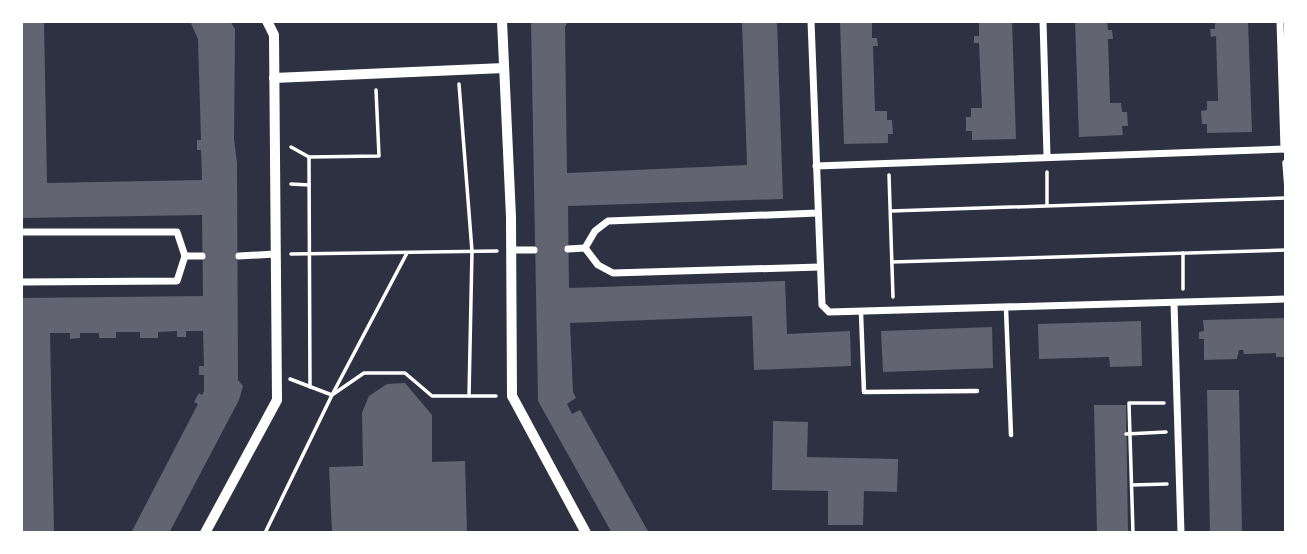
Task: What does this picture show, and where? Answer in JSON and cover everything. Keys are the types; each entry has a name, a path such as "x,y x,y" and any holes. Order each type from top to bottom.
{"street":[{"path":"205,533 277,401 274,35 267,21"},
{"path":"502,21 511,250 512,396 586,533"},
{"path":"811,21 822,305 829,313 1286,299"},
{"path":"1043,21 1047,156"},
{"path":"816,166 1285,149 1280,21"},
{"path":"274,78 504,68"},
{"path":"585,248 595,231 608,221 818,213"},
{"path":"21,232 177,232 185,256 177,281 21,282"},
{"path":"585,248 598,265 613,273 820,267"},
{"path":"568,249 585,248"},
{"path":"511,250 534,250"},
{"path":"239,256 275,254"},
{"path":"185,256 202,256"},
{"path":"1174,303 1181,533"}],"lane":[{"path":"1006,309 1011,435"},
{"path":"861,313 863,392 977,391"}],"path":[{"path":"458,71 472,251 469,396"},
{"path":"274,138 309,157 379,156 375,75"},
{"path":"1285,149 1286,188"},
{"path":"1047,156 1047,205"},
{"path":"309,157 310,387"},
{"path":"888,163 894,313"},
{"path":"891,211 1286,198"},
{"path":"275,254 511,250"},
{"path":"892,262 1286,250"},
{"path":"265,533 331,395 407,253"},
{"path":"1182,253 1183,302"},
{"path":"331,395 364,373 405,373 432,396 512,396"},
{"path":"276,374 331,395"},
{"path":"1133,533 1127,403 1177,402"},
{"path":"1128,433 1178,431"},
{"path":"1132,485 1180,484"}],"building":[{"path":"21,21 44,21 47,183 202,180 201,150 197,150 197,140 201,140 198,39 190,21 230,21 235,29 238,380 243,386 239,400 169,533 131,533 198,404 194,402 199,393 202,395 204,391 204,375 199,375 199,366 204,366 203,331 186,331 186,337 177,337 177,331 158,332 158,338 140,338 140,332 116,332 116,338 99,338 99,333 80,333 80,338 70,339 70,333 50,333 54,533 21,533 21,298 203,296 202,215 21,218"},
{"path":"531,21 568,21 565,27 567,173 747,165 742,21 777,21 783,199 568,206 569,288 785,281 787,334 850,331 851,366 754,370 752,316 570,323 573,392 576,398 567,404 572,414 580,410 649,533 612,533 538,401"},
{"path":"840,21 872,21 872,38 877,38 878,46 873,46 875,111 887,111 887,120 892,120 893,134 888,134 888,143 844,144"},
{"path":"979,21 1012,21 1016,139 972,140 972,131 966,131 966,117 971,117 971,108 982,108 979,43 974,43 974,36 979,36"},
{"path":"1075,21 1107,21 1108,30 1112,30 1113,39 1108,39 1110,103 1121,103 1122,112 1127,112 1128,126 1122,126 1123,135 1079,137"},
{"path":"1215,21 1248,21 1252,132 1207,133 1207,124 1202,124 1201,111 1207,110 1207,101 1218,101 1216,36 1211,37 1210,29 1215,29"},
{"path":"1286,318 1286,357 1276,357 1276,353 1244,354 1243,350 1239,350 1237,359 1204,360 1204,339 1199,339 1199,332 1204,331 1203,320"},
{"path":"1141,321 1142,366 1110,367 1109,357 1039,359 1038,324"},
{"path":"992,327 993,368 883,372 881,331"},
{"path":"405,383 432,415 432,462 465,461 467,533 332,533 329,467 363,466 362,413 369,396 387,384"},
{"path":"1207,390 1239,390 1242,533 1210,533"},
{"path":"1094,405 1126,405 1128,533 1097,533"},
{"path":"773,421 808,422 807,457 898,459 897,492 864,491 863,525 828,525 828,491 772,490"}]}
